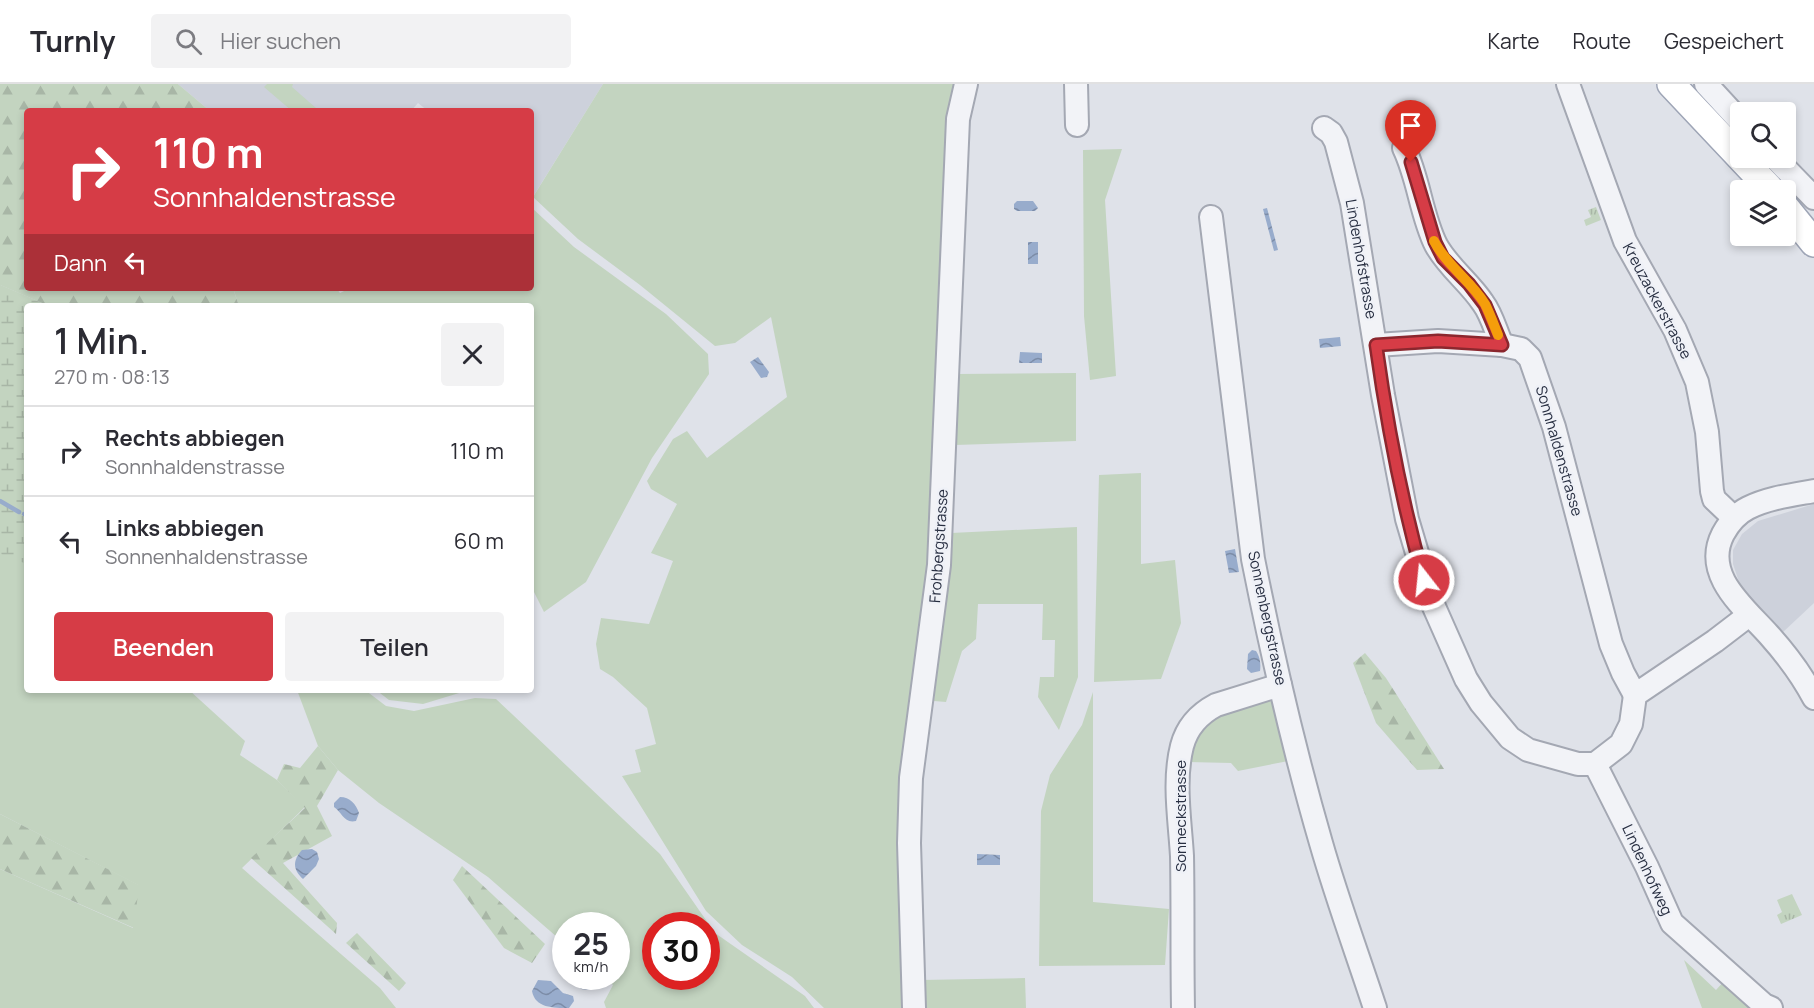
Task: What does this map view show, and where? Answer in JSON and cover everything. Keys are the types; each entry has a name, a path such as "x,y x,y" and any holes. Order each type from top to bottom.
{"main road":[{"path":"1671,84 1762,180"},
{"path":"1796,221 1814,243"}],"street":[{"name":"Frohbergstrasse","path":"914,1008 909,843 911,778 939,565 958,119 966,84"},
{"path":"1076,84 1077,125"},
{"name":"Kreuzackerstrasse","path":"1568,84 1635,264 1675,330 1691,366 1701,399 1707,432 1712,492 1714,499 1734,518"},
{"path":"1706,84 1730,110"},
{"name":"Lindenhofstrasse","path":"1324,128 1331,133 1336,142 1352,203 1383,395 1407,519 1424,580 1443,631 1466,679 1510,738 1520,746 1555,759 1578,764 1595,764"},
{"path":"1404,148 1411,162 1435,242 1443,258 1469,284 1485,305 1502,345"},
{"path":"1785,168 1814,198"},
{"name":"Sonnenbergstrasse","path":"1211,218 1253,559 1280,685 1321,842 1375,1008"},
{"name":"Sonnhaldenstrasse","path":"1376,345 1438,341 1502,345 1526,352 1540,382 1554,426 1611,644 1635,695"},
{"path":"1814,491 1762,502 1734,518 1720,540 1718,560 1722,578 1731,594 1769,635 1797,670 1814,698"},
{"path":"1595,764 1621,744 1631,724 1635,695 1749,615"},
{"name":"Sonneckstrasse","path":"1183,1008 1182,857 1178,778 1182,746 1188,730 1215,705 1280,685"},
{"name":"Lindenhofweg","path":"1595,764 1672,923 1764,1005 1771,1008"}],"shaded area":[{"path":"178,84 603,84 534,195 534,108 424,108 418,103 414,108 206,108"},
{"path":"1814,504 1814,603 1781,634 1740,585 1733,564 1733,550 1742,534 1758,521"}],"green space":[{"path":"0,84 178,84 206,108 24,108 24,291 234,291 238,303 42,303 0,285"},
{"path":"267,84 293,84 292,87 316,108 288,108 264,87"},
{"path":"603,84 960,84 952,114 924,638 909,1008 824,1008 792,977 742,945 720,924 720,912 706,911 622,776 641,772 635,750 656,744 647,708 613,677 600,669 596,644 601,618 649,624 673,561 651,553 677,504 651,489 647,481 673,439 687,431 707,458 787,397 771,317 735,343 715,346 640,285 578,239 534,198"},
{"path":"1122,149 1105,200 1116,376 1090,380 1084,316 1083,150"},
{"path":"1596,207 1601,220 1586,226 1584,220 1591,217 1588,210"},
{"path":"534,210 574,247 666,314 708,354 709,374 652,458 586,582 544,612 534,592 534,303 238,303 234,291 338,291 340,293 344,291 534,291"},
{"path":"0,285 42,303 24,303 24,693 192,693 245,741 240,755 277,780 305,807 242,868 380,988 396,1008 0,1008 0,869 133,928 138,885 0,814"},
{"path":"0,285 42,303 24,303 24,563 0,554"},
{"path":"1076,373 1076,441 955,445 957,374"},
{"path":"1141,473 1141,564 1175,560 1181,623 1161,679 1094,682 1099,475"},
{"path":"1077,527 1078,677 1059,730 1038,697 1040,677 1054,677 1055,640 1042,640 1043,604 978,604 976,639 962,651 946,702 934,701 951,533"},
{"path":"1365,653 1386,678 1444,769 1417,770 1376,723 1353,663"},
{"path":"1093,692 1093,902 1169,909 1165,965 1039,966 1041,811 1050,775 1082,725"},
{"path":"298,693 369,693 386,706 414,711 475,698 496,699 660,854 700,912 642,912 642,990 720,990 720,936 805,996 814,1008 606,1008 604,1002 610,990 630,990 630,912 552,912 552,933 488,877 379,803 338,770 318,746"},
{"path":"380,693 459,693 423,704 389,700"},
{"path":"1267,699 1275,704 1288,761 1238,771 1231,763 1188,762 1199,734 1214,716 1232,708"},
{"path":"318,746 338,770 317,806 332,836 283,863 337,923 336,934 251,858 305,808 277,780 284,764 300,768"},
{"path":"0,814 139,885 134,928 0,869"},
{"path":"462,866 545,944 532,963 504,948 453,880"},
{"path":"1792,894 1802,915 1781,924 1777,915 1782,912 1777,900"},
{"path":"357,933 406,983 399,991 346,943"},
{"path":"1684,960 1716,990 1726,979 1756,1008 1702,1008"},
{"path":"1025,978 1026,1008 922,1008 921,980"}],"water":[{"path":"1017,201 1033,201 1038,208 1035,211 1017,211 1014,209 1014,204"},
{"path":"1267,208 1278,250 1274,251 1263,209"},
{"path":"1028,242 1038,242 1038,264 1028,264"},
{"path":"1340,337 1341,346 1320,348 1319,339"},
{"path":"1020,352 1042,353 1042,363 1019,363"},
{"path":"758,357 769,372 767,377 761,378 750,362"},
{"path":"1235,549 1239,572 1229,573 1225,551"},
{"path":"1252,650 1256,651 1260,661 1260,671 1251,673 1247,669 1248,654"},
{"path":"340,797 350,800 356,807 359,813 356,821 349,821 334,807 334,803"},
{"path":"312,849 317,852 319,859 316,866 303,879 295,868 295,861 302,850"},
{"path":"977,854 1000,855 1000,865 977,865"},
{"path":"538,980 551,981 552,990 560,990 573,996 574,1001 569,1008 546,1006 537,1001 532,991"}],"waterway":[{"path":"0,501 19,512"}],"slow traffic":[{"path":"1434,241 1443,258 1469,284 1485,305 1498,335"}],"route":[{"path":"1411,162 1435,242 1443,258 1469,284 1485,305 1502,345 1438,341 1376,345 1383,395 1407,519 1424,580"}]}
